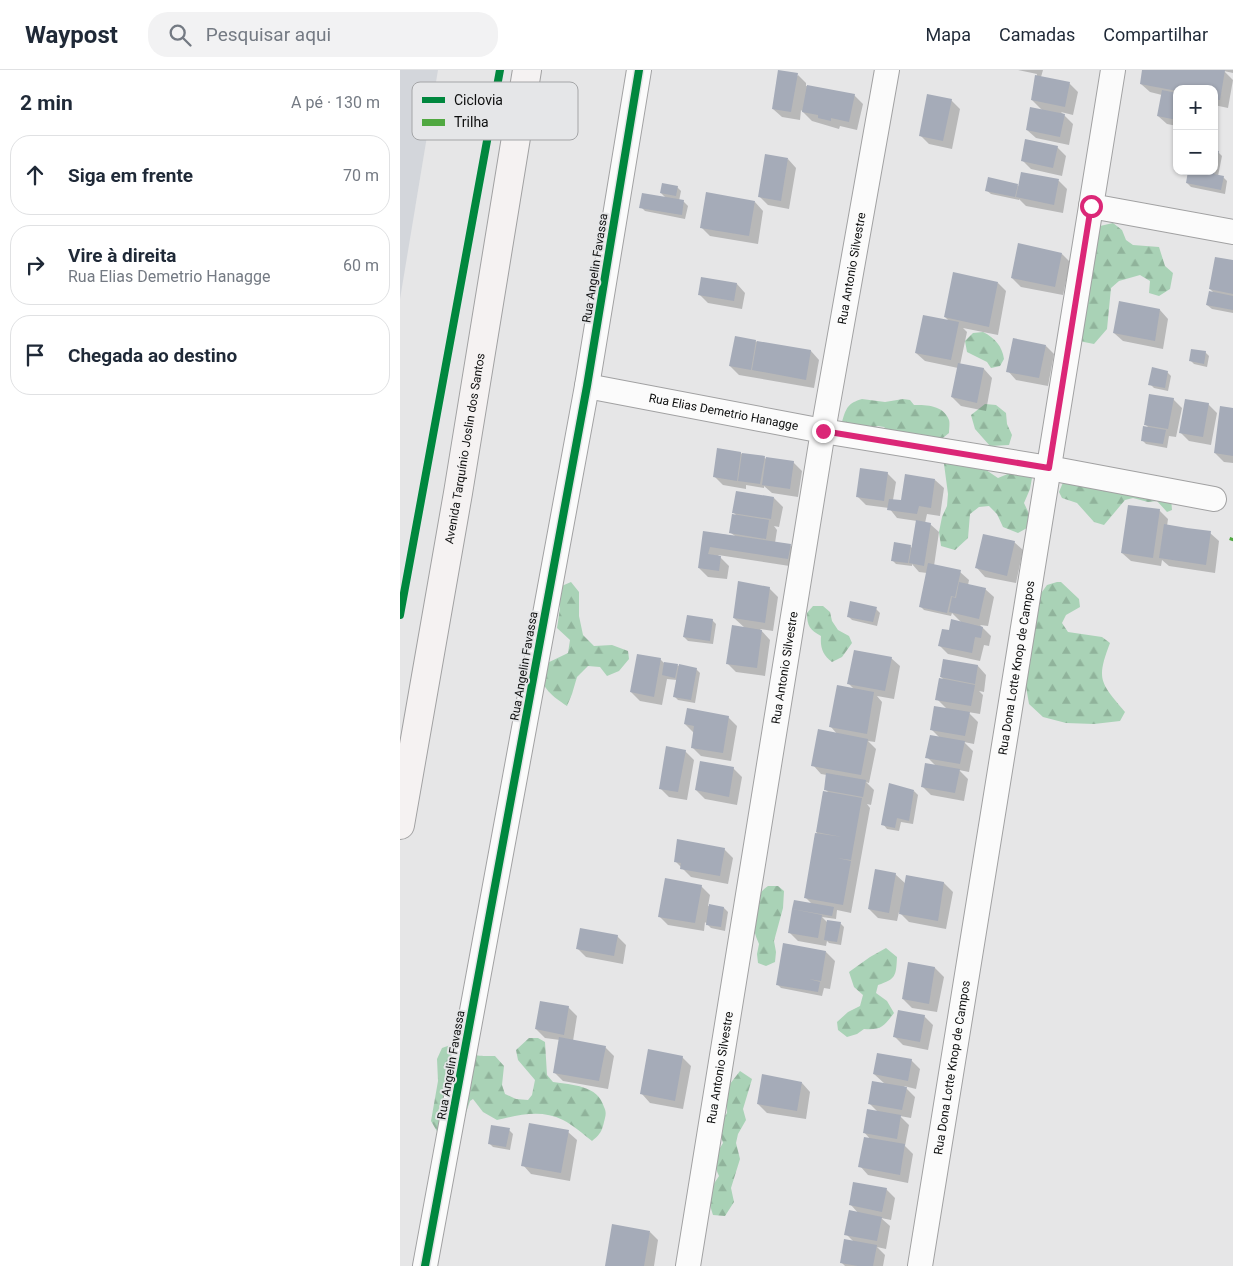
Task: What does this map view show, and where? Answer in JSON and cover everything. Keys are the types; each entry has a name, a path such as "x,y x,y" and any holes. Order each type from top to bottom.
{"main road":[{"name":"Avenida Tarquínio Joslin dos Santos","path":"400,825 458,492 516,140"}],"street":[{"name":"Rua Angelin Favassa","path":"425,1266 587,386 639,70"},
{"name":"Rua Antonio Silvestre","path":"688,1266 823,431 887,70"},
{"name":"Rua Dona Lotte Knop de Campos","path":"920,1266 1114,70"},
{"path":"1091,206 1233,232"},
{"name":"Rua Elias Demetrio Hanagge","path":"587,386 823,431 1049,468 1214,499"}],"shaded area":[{"path":"400,70 438,70 436,82 412,82 412,140 426,140 400,299"}],"green space":[{"path":"1113,223 1122,230 1126,240 1133,245 1159,247 1165,266 1173,273 1170,289 1159,296 1149,293 1150,281 1140,275 1119,281 1111,288 1107,329 1094,344 1079,341 1100,226"},
{"path":"983,332 991,337 1002,350 1004,359 1000,366 991,368 987,362 967,352 965,341 973,333"},
{"path":"862,399 885,402 903,399 910,400 914,405 934,407 943,411 949,420 949,433 939,441 892,435 884,427 878,426 867,429 848,429 842,422 846,410 851,404"},
{"path":"985,404 996,405 1006,413 1007,424 1012,435 1009,445 990,446 975,429 971,415"},
{"path":"956,459 980,466 998,478 1022,471 1032,478 1024,503 1032,520 1027,528 1018,533 1003,527 997,514 989,506 979,507 970,514 968,538 955,550 941,546 939,532 942,517 947,506 948,494 944,464"},
{"path":"1064,480 1171,498 1172,510 1167,512 1157,501 1148,502 1133,498 1125,500 1104,525 1094,522 1077,503 1062,498 1059,492"},
{"path":"571,582 579,592 579,616 583,635 594,646 612,645 628,651 629,659 619,671 607,676 600,667 588,666 577,677 567,706 547,690 542,680 541,666 568,653 570,640 557,628 560,608 557,588"},
{"path":"1061,582 1079,599 1080,607 1066,615 1062,623 1068,632 1102,637 1110,643 1102,673 1103,680 1110,694 1125,712 1120,721 1094,724 1066,723 1043,717 1029,704 1025,681 1034,632 1034,603 1047,585"},
{"path":"813,606 823,606 830,612 832,621 838,630 849,636 852,643 842,657 832,662 823,651 821,636 812,630 809,624 807,613"},
{"path":"768,886 778,886 784,891 783,908 774,941 775,962 766,966 758,963 759,944 753,927 753,915 758,896"},
{"path":"886,948 897,957 896,969 892,979 878,985 876,993 887,1001 894,1013 882,1027 864,1029 857,1034 847,1037 838,1030 837,1022 848,1012 860,1006 863,995 854,987 849,972"},
{"path":"529,1038 538,1038 545,1042 547,1075 553,1082 583,1087 596,1094 601,1100 606,1115 598,1136 592,1141 567,1122 546,1115 530,1114 497,1120 483,1112 473,1099 470,1101 460,1130 438,1133 431,1121 438,1081 437,1059 442,1048 459,1042 475,1055 495,1056 504,1066 502,1085 505,1094 516,1099 528,1100 532,1095 535,1080 518,1060 516,1050"},
{"path":"740,1071 752,1079 743,1109 746,1120 738,1134 736,1143 740,1159 731,1188 734,1202 725,1216 713,1215 709,1199 713,1186 719,1176 716,1159 723,1143 718,1126 727,1113 726,1089"}],"building":[{"path":"778,70 798,73 791,112 772,109"},
{"path":"1142,70 1225,70 1220,100 1218,100 1218,85 1173,85 1173,90 1140,84"},
{"path":"1035,75 1070,82 1065,107 1031,100"},
{"path":"807,85 855,94 849,122 831,118 831,121 818,118 818,115 802,112"},
{"path":"1162,90 1173,92 1173,119 1157,116"},
{"path":"927,94 952,99 943,141 919,136"},
{"path":"1030,107 1065,114 1060,137 1026,130"},
{"path":"1025,139 1058,146 1053,168 1021,161"},
{"path":"765,154 788,158 781,201 758,197"},
{"path":"1021,172 1059,179 1054,205 1016,197"},
{"path":"1187,175 1224,176 1221,190 1186,183"},
{"path":"988,177 1018,184 1015,197 985,191"},
{"path":"662,183 678,186 676,196 660,193"},
{"path":"706,192 755,201 749,236 700,228"},
{"path":"642,193 684,200 682,215 639,208"},
{"path":"1018,243 1062,253 1055,287 1011,278"},
{"path":"1215,257 1233,260 1233,294 1209,289"},
{"path":"953,272 998,282 989,327 944,317"},
{"path":"701,277 737,283 734,301 698,295"},
{"path":"1209,291 1233,296 1233,310 1206,305"},
{"path":"1119,301 1160,309 1155,341 1113,333"},
{"path":"923,315 959,322 951,360 915,353"},
{"path":"735,336 756,340 751,370 729,366"},
{"path":"1013,338 1046,345 1039,378 1006,372"},
{"path":"757,341 811,350 806,380 752,370"},
{"path":"1191,349 1206,351 1204,364 1189,361"},
{"path":"958,363 984,368 977,403 951,397"},
{"path":"1152,367 1168,371 1165,388 1148,385"},
{"path":"1149,394 1174,398 1168,429 1144,425"},
{"path":"1185,399 1209,403 1203,437 1179,433"},
{"path":"1220,406 1233,408 1233,456 1214,453"},
{"path":"1143,426 1166,430 1163,444 1141,441"},
{"path":"717,448 741,452 737,481 713,477"},
{"path":"742,453 765,456 760,484 738,481"},
{"path":"766,457 794,461 790,489 762,485"},
{"path":"860,468 888,472 884,501 856,497"},
{"path":"905,474 935,479 931,508 919,506 917,514 887,510 889,499 901,500"},
{"path":"736,491 774,497 771,519 732,513"},
{"path":"1128,505 1160,509 1153,558 1121,553"},
{"path":"732,514 769,520 766,539 729,533"},
{"path":"916,520 931,523 924,566 909,563"},
{"path":"1164,524 1211,531 1206,565 1159,558"},
{"path":"703,531 791,544 788,559 710,547 708,554 721,556 719,571 698,568"},
{"path":"983,534 1015,541 1007,576 975,568"},
{"path":"894,542 911,545 908,563 891,561"},
{"path":"928,563 961,570 955,597 951,596 947,613 919,607"},
{"path":"738,581 770,587 765,623 733,618"},
{"path":"959,582 986,588 979,619 949,612 952,597 956,598"},
{"path":"850,601 877,607 873,622 847,617"},
{"path":"687,615 713,619 710,641 683,637"},
{"path":"951,619 983,627 981,638 975,637 972,653 938,646 942,629 949,630"},
{"path":"732,625 762,630 757,668 726,664"},
{"path":"854,650 892,657 885,691 847,684"},
{"path":"637,654 661,658 654,697 630,692"},
{"path":"943,659 978,665 975,684 940,677"},
{"path":"664,662 678,664 675,678 662,675"},
{"path":"679,664 697,668 691,700 673,697"},
{"path":"939,678 975,685 971,706 935,700"},
{"path":"837,685 874,692 867,734 829,727"},
{"path":"934,706 970,712 965,736 930,730"},
{"path":"687,708 729,716 723,753 691,748 694,726 684,724"},
{"path":"818,729 868,739 861,775 811,766"},
{"path":"930,735 965,741 960,764 925,758"},
{"path":"666,746 686,750 678,792 659,789"},
{"path":"700,761 734,767 729,797 695,790"},
{"path":"925,763 960,769 955,793 921,787"},
{"path":"826,773 866,780 863,797 824,790"},
{"path":"889,783 914,790 909,821 897,818 895,828 881,825"},
{"path":"823,791 862,798 851,860 837,858 851,861 843,905 804,898 815,833 842,837 816,832"},
{"path":"677,839 725,848 720,876 680,869 681,863 674,862"},
{"path":"875,869 896,873 889,913 868,909"},
{"path":"906,875 944,882 938,921 899,914"},
{"path":"665,878 702,885 695,923 658,917"},
{"path":"794,900 834,907 832,916 792,909"},
{"path":"709,904 724,907 721,927 706,925"},
{"path":"792,909 822,915 818,938 788,933"},
{"path":"827,920 841,922 837,942 824,940"},
{"path":"580,928 618,935 614,956 576,949"},
{"path":"783,943 826,951 821,981 809,979 820,982 818,992 776,985"},
{"path":"908,962 935,967 929,1004 902,999"},
{"path":"540,1001 569,1006 564,1035 535,1029"},
{"path":"898,1010 925,1015 920,1042 893,1037"},
{"path":"559,1037 606,1046 599,1081 553,1073"},
{"path":"648,1049 683,1056 675,1101 640,1094"},
{"path":"877,1053 912,1059 908,1081 873,1074"},
{"path":"762,1074 802,1082 797,1111 757,1104"},
{"path":"872,1081 907,1087 902,1110 868,1104"},
{"path":"867,1109 901,1115 897,1139 863,1133"},
{"path":"529,1123 569,1130 561,1173 521,1166"},
{"path":"491,1125 510,1128 506,1147 488,1144"},
{"path":"864,1137 905,1144 900,1175 858,1167"},
{"path":"853,1182 887,1188 882,1212 849,1205"},
{"path":"849,1210 882,1217 877,1241 844,1235"},
{"path":"612,1224 650,1231 644,1266 605,1266"},
{"path":"844,1239 877,1245 873,1266 840,1263"}],"cycle path":[{"path":"498,82 500,70"},
{"path":"425,1266 587,386 639,70"},
{"path":"400,615 487,140"}],"route":[{"path":"823,431 1049,468 1091,206"}]}
